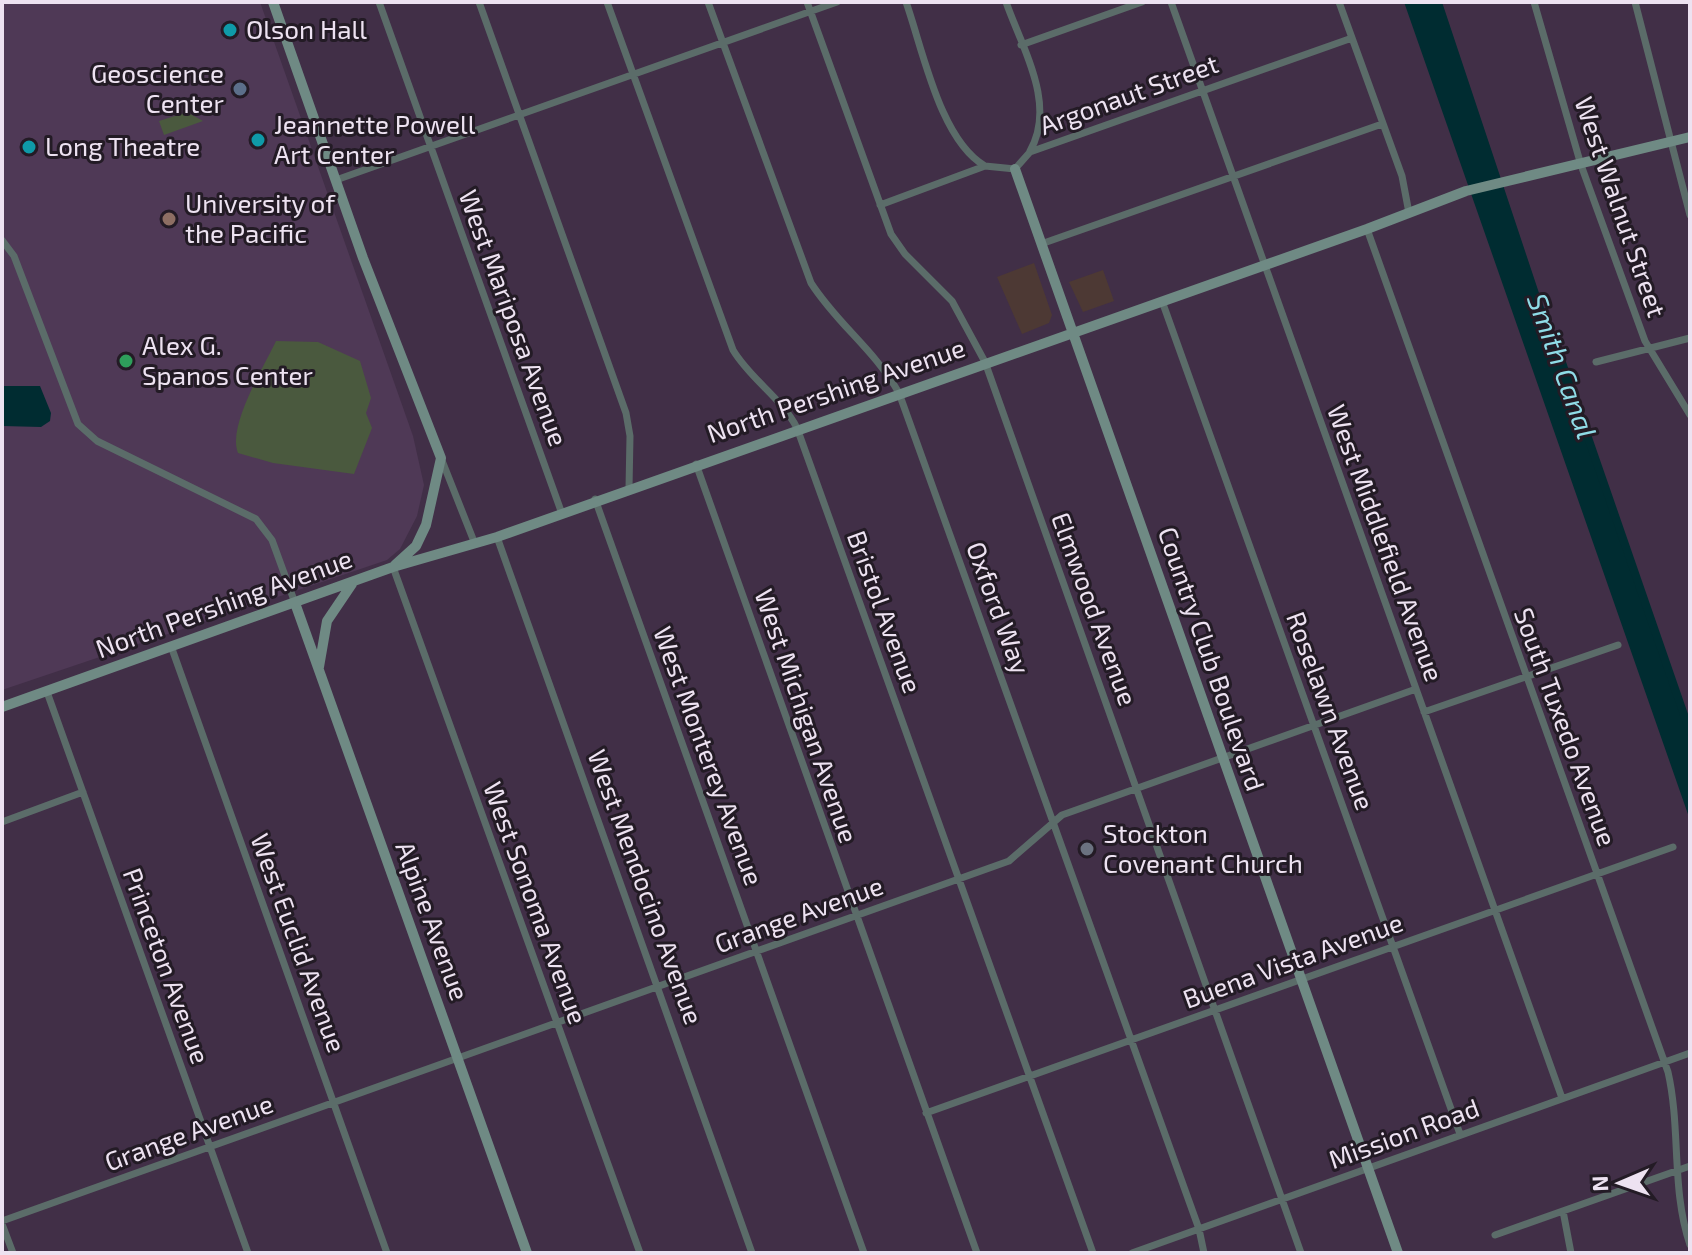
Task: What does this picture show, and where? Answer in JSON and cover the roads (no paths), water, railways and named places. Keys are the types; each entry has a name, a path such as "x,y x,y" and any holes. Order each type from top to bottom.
{"street":[{"path":"273,2 336,180 475,544"},
{"name":"West Mariposa Avenue","path":"379,2 561,511"},
{"path":"479,2 629,422 629,488"},
{"name":"Bristol Avenue","path":"607,2 733,350 749,371 776,396 797,428 1093,1253"},
{"name":"Oxford Way","path":"708,2 811,283 835,317 877,357 899,393 1132,1040 1199,1229 1204,1253"},
{"name":"Elmwood Avenue","path":"807,2 896,242 952,301 985,362 1301,1253"},
{"path":"336,180 837,2"},
{"path":"906,2 952,134 973,159 985,166 1015,169"},
{"path":"1006,2 1043,117 1039,135 1030,152"},
{"path":"1021,45 1142,2"},
{"name":"West Middlefield Avenue","path":"1171,2 1562,1098"},
{"path":"1339,2 1402,176 1409,213"},
{"name":"West Walnut Street","path":"1534,2 1581,165 1649,349 1677,389 1690,415"},
{"path":"1635,2 1690,215"},
{"name":"Argonaut Street","path":"1015,169 1030,152 1352,38"},
{"path":"1041,244 1382,124"},
{"name":"North Pershing Avenue","path":"2,707 393,567 497,537 561,511 1263,266 1466,191 1690,137"},
{"path":"880,205 985,166"},
{"name":"Country Club Boulevard","path":"1015,169 1398,1253"},
{"name":"South Tuxedo Avenue","path":"1367,229 1664,1061 1673,1097 1678,1171 1690,1245"},
{"path":"2,240 14,256 78,424 97,441 256,519 272,540 295,603"},
{"name":"Roselawn Avenue","path":"1162,301 1460,1134"},
{"path":"1596,362 1690,338"},
{"path":"393,567 416,546 426,525 441,458"},
{"name":"West Michigan Avenue","path":"696,464 977,1253"},
{"name":"West Monterey Avenue","path":"595,499 864,1253"},
{"name":"West Mendocino Avenue","path":"497,537 752,1253"},
{"name":"West Sonoma Avenue","path":"393,567 640,1253"},
{"path":"319,669 327,621 353,582"},
{"name":"Alpine Avenue","path":"295,603 527,1253"},
{"path":"1424,712 1618,645"},
{"name":"West Euclid Avenue","path":"171,646 387,1253"},
{"name":"Grange Avenue","path":"2,1222 1009,861 1062,815 1416,689"},
{"name":"Princeton Avenue","path":"47,692 248,1253"},
{"path":"2,822 83,792"},
{"name":"Buena Vista Avenue","path":"926,1113 1673,847"},
{"name":"Mission Road","path":"1132,1253 1690,1053"},
{"path":"1495,1235 1690,1166"},
{"path":"1563,1211 1571,1253"},
{"path":"2,1222 13,1253"}],"water":[{"path":"1404,2 1442,2 1605,491 1690,733 1690,820"},
{"path":"2,386 40,386 51,413 50,421 41,427 2,426"}],"waterway":[{"name":"Smith Canal","path":"1557,348 1690,732"}],"place":[{"name":"Olson Hall","path":"230,30"},
{"name":"Geoscience Center","path":"240,89"},
{"name":"Jeannette Powell Art Center","path":"258,140"},
{"name":"Long Theatre","path":"29,147"},
{"name":"University of the Pacific","path":"169,219"},
{"name":"Alex G. Spanos Center","path":"126,361"},
{"name":"Stockton Covenant Church","path":"1087,849"}]}
